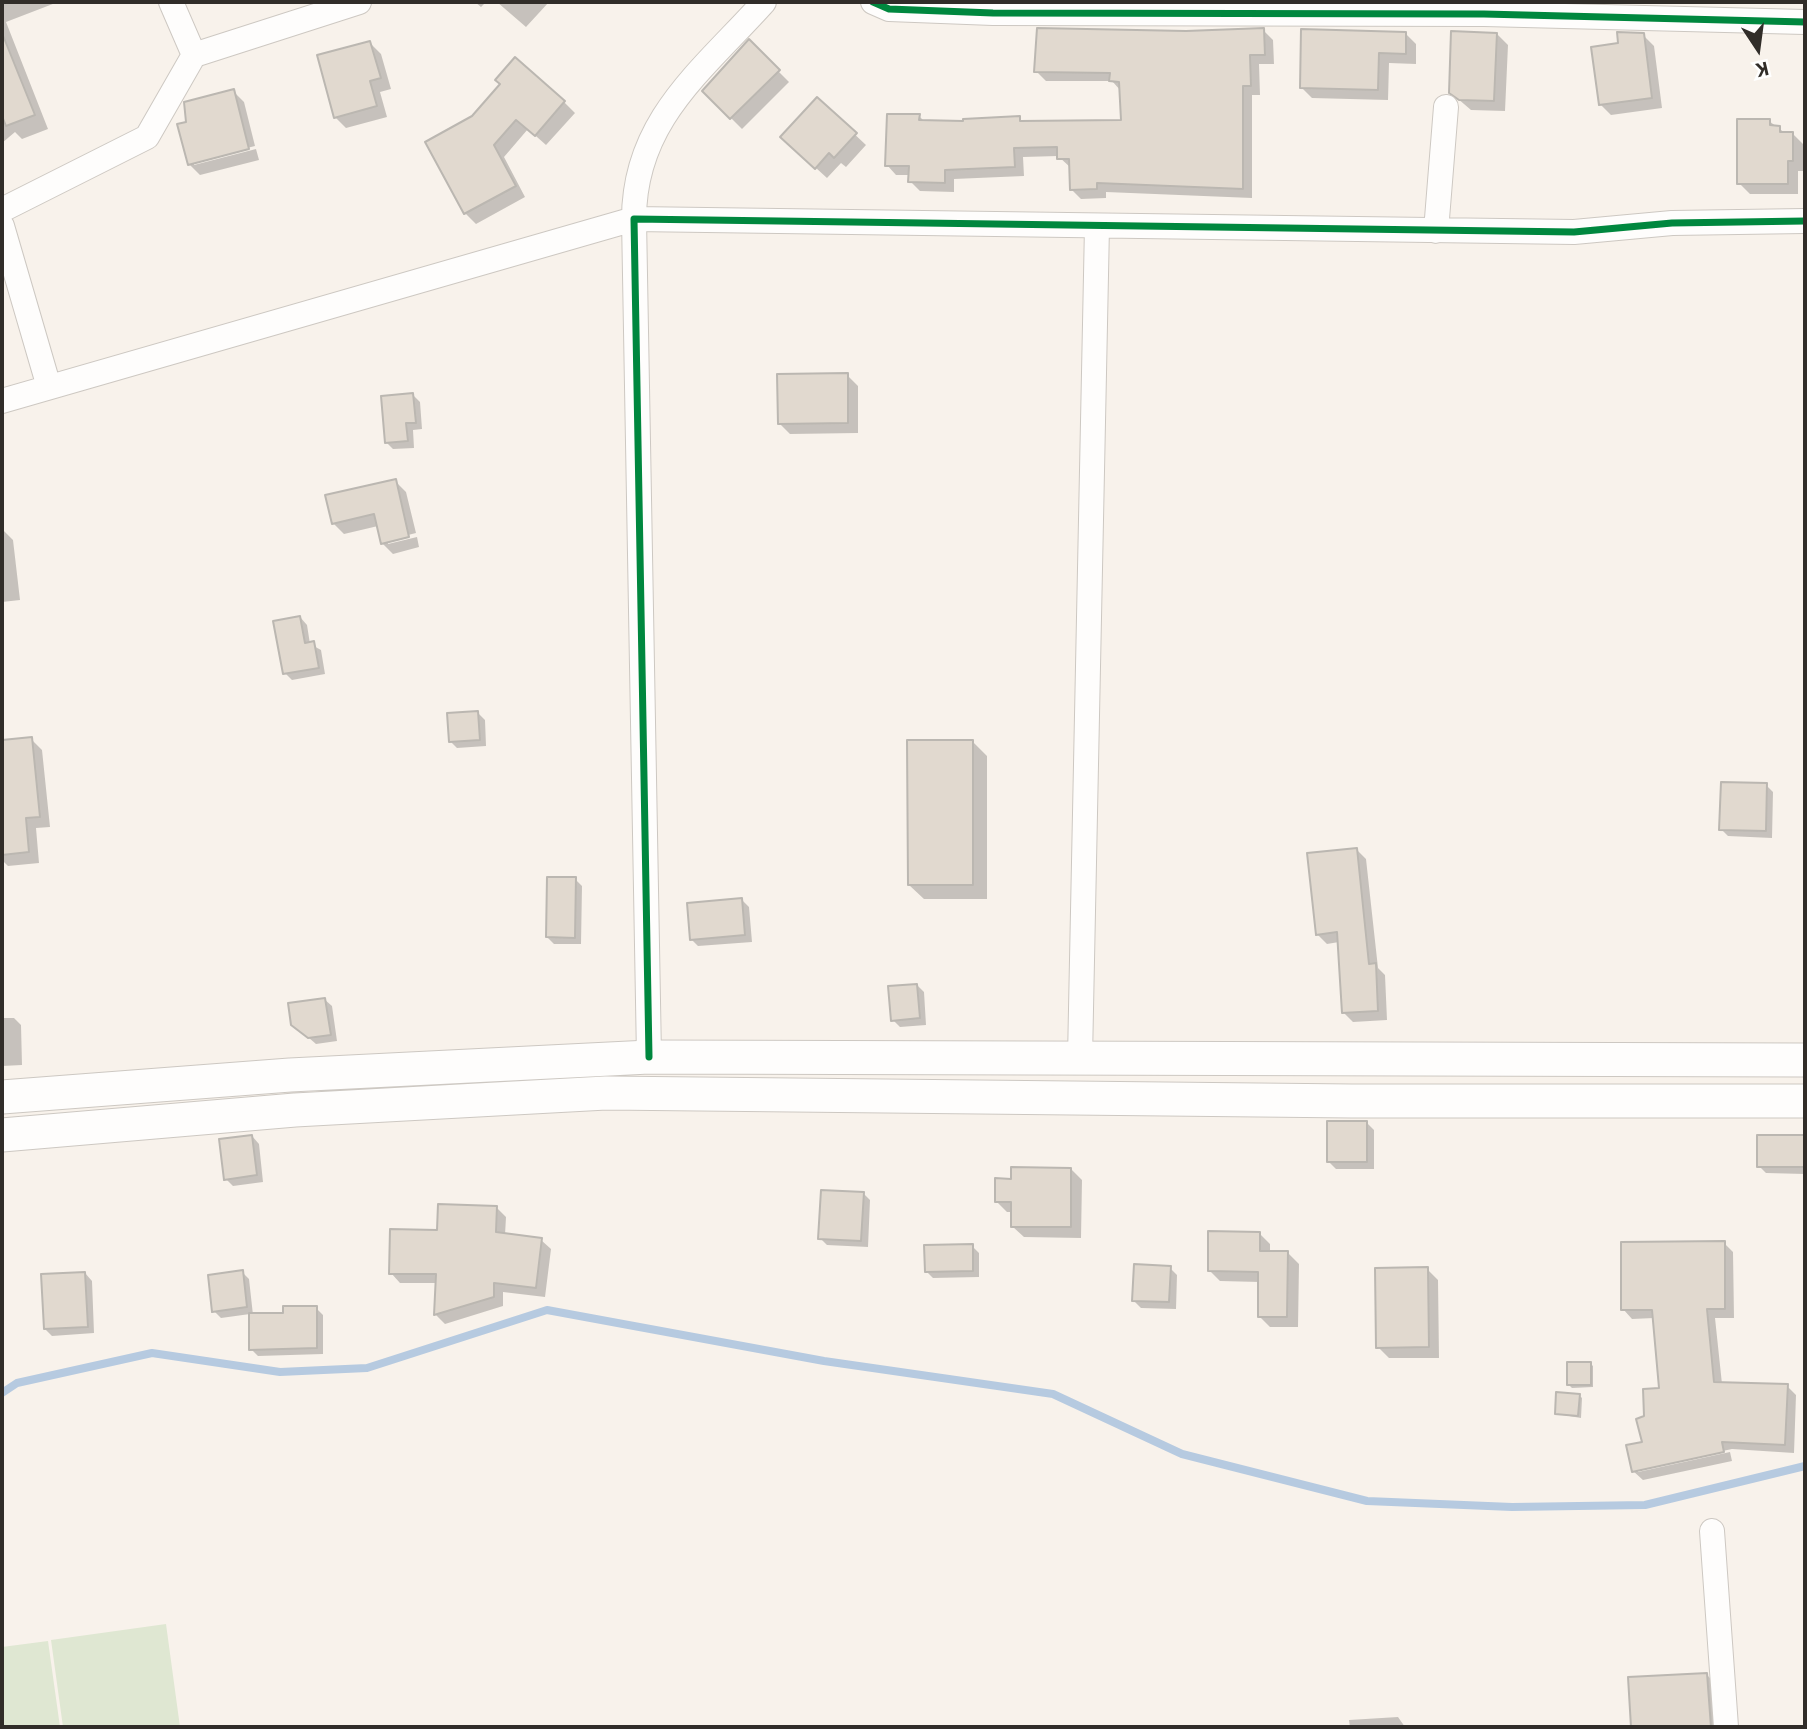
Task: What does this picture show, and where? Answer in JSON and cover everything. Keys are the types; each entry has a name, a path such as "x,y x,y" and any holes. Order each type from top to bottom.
{"main road":[{"path":"2,1097 290,1075 649,1057 1805,1060"},
{"path":"2,1135 295,1110 606,1093 1352,1101 1805,1101"}],"street":[{"path":"171,2 194,55"},
{"path":"2,210 147,137 194,55 359,2"},
{"path":"649,1057 634,219 639,166 649,138 667,110 764,2"},
{"path":"873,2 889,9 1485,8 1805,22"},
{"path":"1436,231 1446,107"},
{"path":"2,401 634,219 1574,232 1672,223 1805,221"},
{"path":"2,226 49,387"},
{"path":"1080,1058 1097,226"},
{"path":"1712,1531 1726,1727"}],"green space":[{"path":"166,1624 180,1727 63,1727 51,1640"},
{"path":"48,1641 60,1727 2,1727 2,1647"}],"building":[{"path":"1037,28 1186,31 1264,28 1265,55 1250,55 1251,86 1243,86 1243,189 1097,183 1097,189 1070,190 1069,159 1057,159 1057,147 1014,148 1015,167 945,170 945,183 908,182 909,166 885,166 887,114 920,114 919,120 963,121 1020,116 1020,121 1121,120 1119,82 1109,81 1110,73 1034,72"},
{"path":"1301,29 1406,32 1406,54 1379,53 1378,90 1300,88"},
{"path":"1451,31 1497,33 1494,101 1459,100 1449,93"},
{"path":"1617,32 1644,33 1652,98 1599,105 1591,47 1618,43"},
{"path":"2,33 35,115 6,126 2,116"},
{"path":"749,39 780,70 730,119 702,91"},
{"path":"370,41 381,78 370,81 377,106 334,118 317,55"},
{"path":"515,57 565,101 535,136 516,120 494,145 516,186 464,214 425,142 472,116 500,84 495,80"},
{"path":"234,89 249,149 188,165 177,124 186,122 184,102"},
{"path":"817,97 857,133 834,158 829,153 815,169 780,137"},
{"path":"1737,119 1770,119 1770,125 1780,126 1780,132 1793,132 1793,161 1788,161 1788,184 1737,184"},
{"path":"848,373 848,423 778,424 777,374"},
{"path":"413,393 416,423 406,423 408,441 385,443 381,396"},
{"path":"396,479 409,537 381,544 374,514 332,524 325,495"},
{"path":"300,616 305,643 314,641 319,668 283,674 273,621"},
{"path":"478,711 480,740 449,742 447,713"},
{"path":"32,737 40,817 26,818 29,852 2,855 2,740"},
{"path":"907,740 973,740 973,885 908,885"},
{"path":"1721,782 1767,783 1766,831 1719,830"},
{"path":"1357,848 1369,964 1376,963 1378,1011 1342,1013 1337,932 1316,935 1307,853"},
{"path":"547,877 576,877 575,938 546,937"},
{"path":"742,898 745,935 690,940 687,903"},
{"path":"917,984 920,1018 891,1021 888,986"},
{"path":"325,998 331,1035 308,1038 291,1025 288,1003"},
{"path":"1327,1121 1367,1121 1367,1162 1327,1162"},
{"path":"252,1135 257,1175 224,1180 219,1139"},
{"path":"1757,1135 1805,1135 1805,1167 1757,1167"},
{"path":"1011,1167 1071,1168 1071,1227 1011,1227 1011,1202 995,1202 995,1178 1011,1179"},
{"path":"821,1190 864,1192 861,1241 818,1239"},
{"path":"438,1204 497,1206 496,1232 542,1238 536,1288 494,1283 494,1297 434,1315 436,1274 389,1274 390,1229 437,1230"},
{"path":"1208,1231 1260,1232 1260,1251 1288,1251 1287,1317 1258,1317 1258,1272 1208,1271"},
{"path":"1725,1241 1725,1309 1707,1309 1714,1382 1788,1384 1785,1445 1722,1442 1724,1452 1632,1472 1626,1445 1642,1442 1636,1419 1644,1416 1643,1389 1659,1388 1652,1310 1621,1310 1621,1242"},
{"path":"973,1244 973,1271 925,1272 924,1245"},
{"path":"1134,1264 1171,1266 1169,1302 1132,1301"},
{"path":"1428,1267 1429,1347 1376,1348 1375,1268"},
{"path":"243,1270 247,1307 212,1312 208,1275"},
{"path":"85,1272 88,1327 44,1329 41,1274"},
{"path":"283,1306 317,1306 317,1348 249,1350 249,1313 283,1313"},
{"path":"1567,1362 1591,1362 1591,1385 1567,1385"},
{"path":"1556,1392 1580,1394 1578,1416 1555,1414"},
{"path":"1707,1673 1711,1727 1631,1727 1628,1677"}],"waterway":[{"path":"2,1393 17,1383 152,1353 280,1372 367,1368 547,1310 824,1361 1053,1394 1182,1454 1367,1501 1512,1507 1645,1505 1805,1466"}],"cycle path":[{"path":"873,2 889,9 993,13 1484,14 1805,22"},
{"path":"649,1057 634,219 1574,232 1672,223 1805,221"}]}
